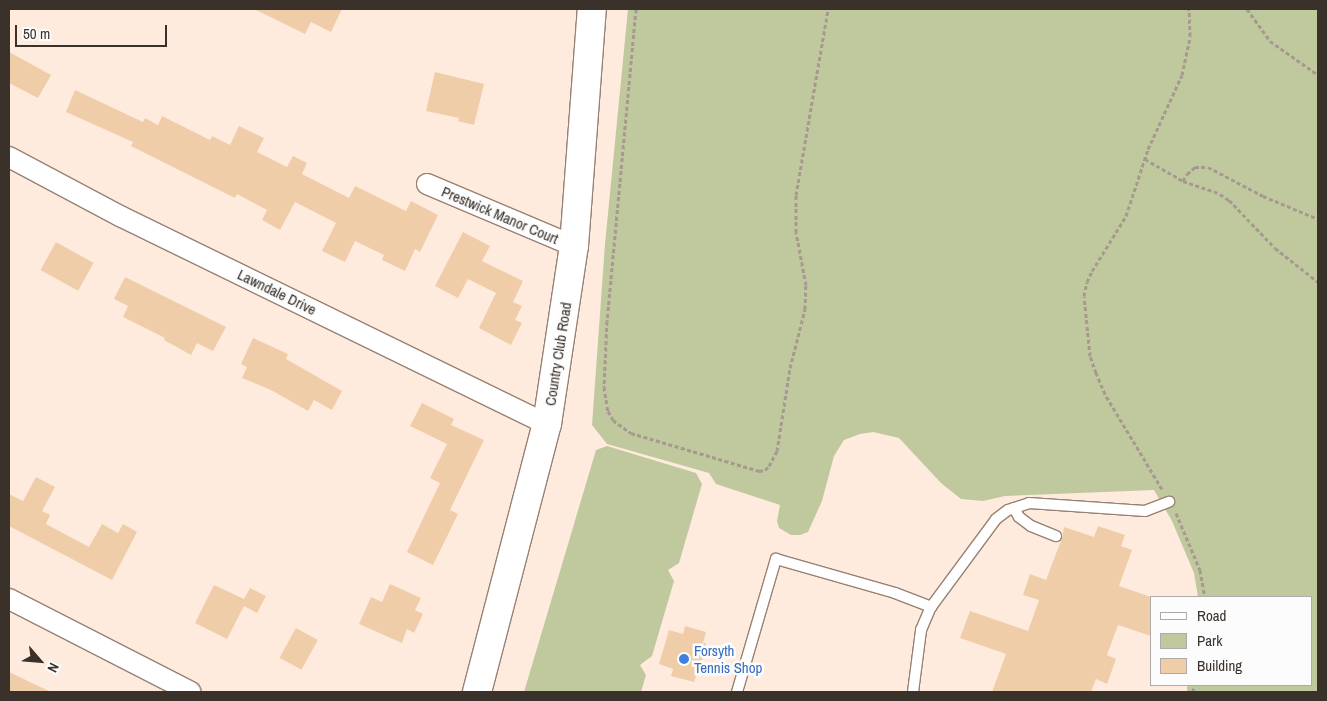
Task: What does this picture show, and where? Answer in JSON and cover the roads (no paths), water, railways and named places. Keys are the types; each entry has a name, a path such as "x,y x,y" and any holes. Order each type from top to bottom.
{"main road":[{"name":"Country Club Road","path":"477,692 547,424 574,246 592,9"}],"street":[{"name":"Lawndale Drive","path":"9,157 120,216 547,424"},
{"name":"Prestwick Manor Court","path":"427,184 574,246"},
{"path":"9,599 191,692"}],"lane":[{"path":"913,692 921,630 931,607 996,520 1008,510 1030,504 1130,512 1145,511 1169,502"},
{"path":"1014,508 1019,517 1030,526 1056,536"},
{"path":"737,692 776,559 895,593 931,607"}],"place":[{"name":"Forsyth Tennis Shop","path":"684,659"}]}
